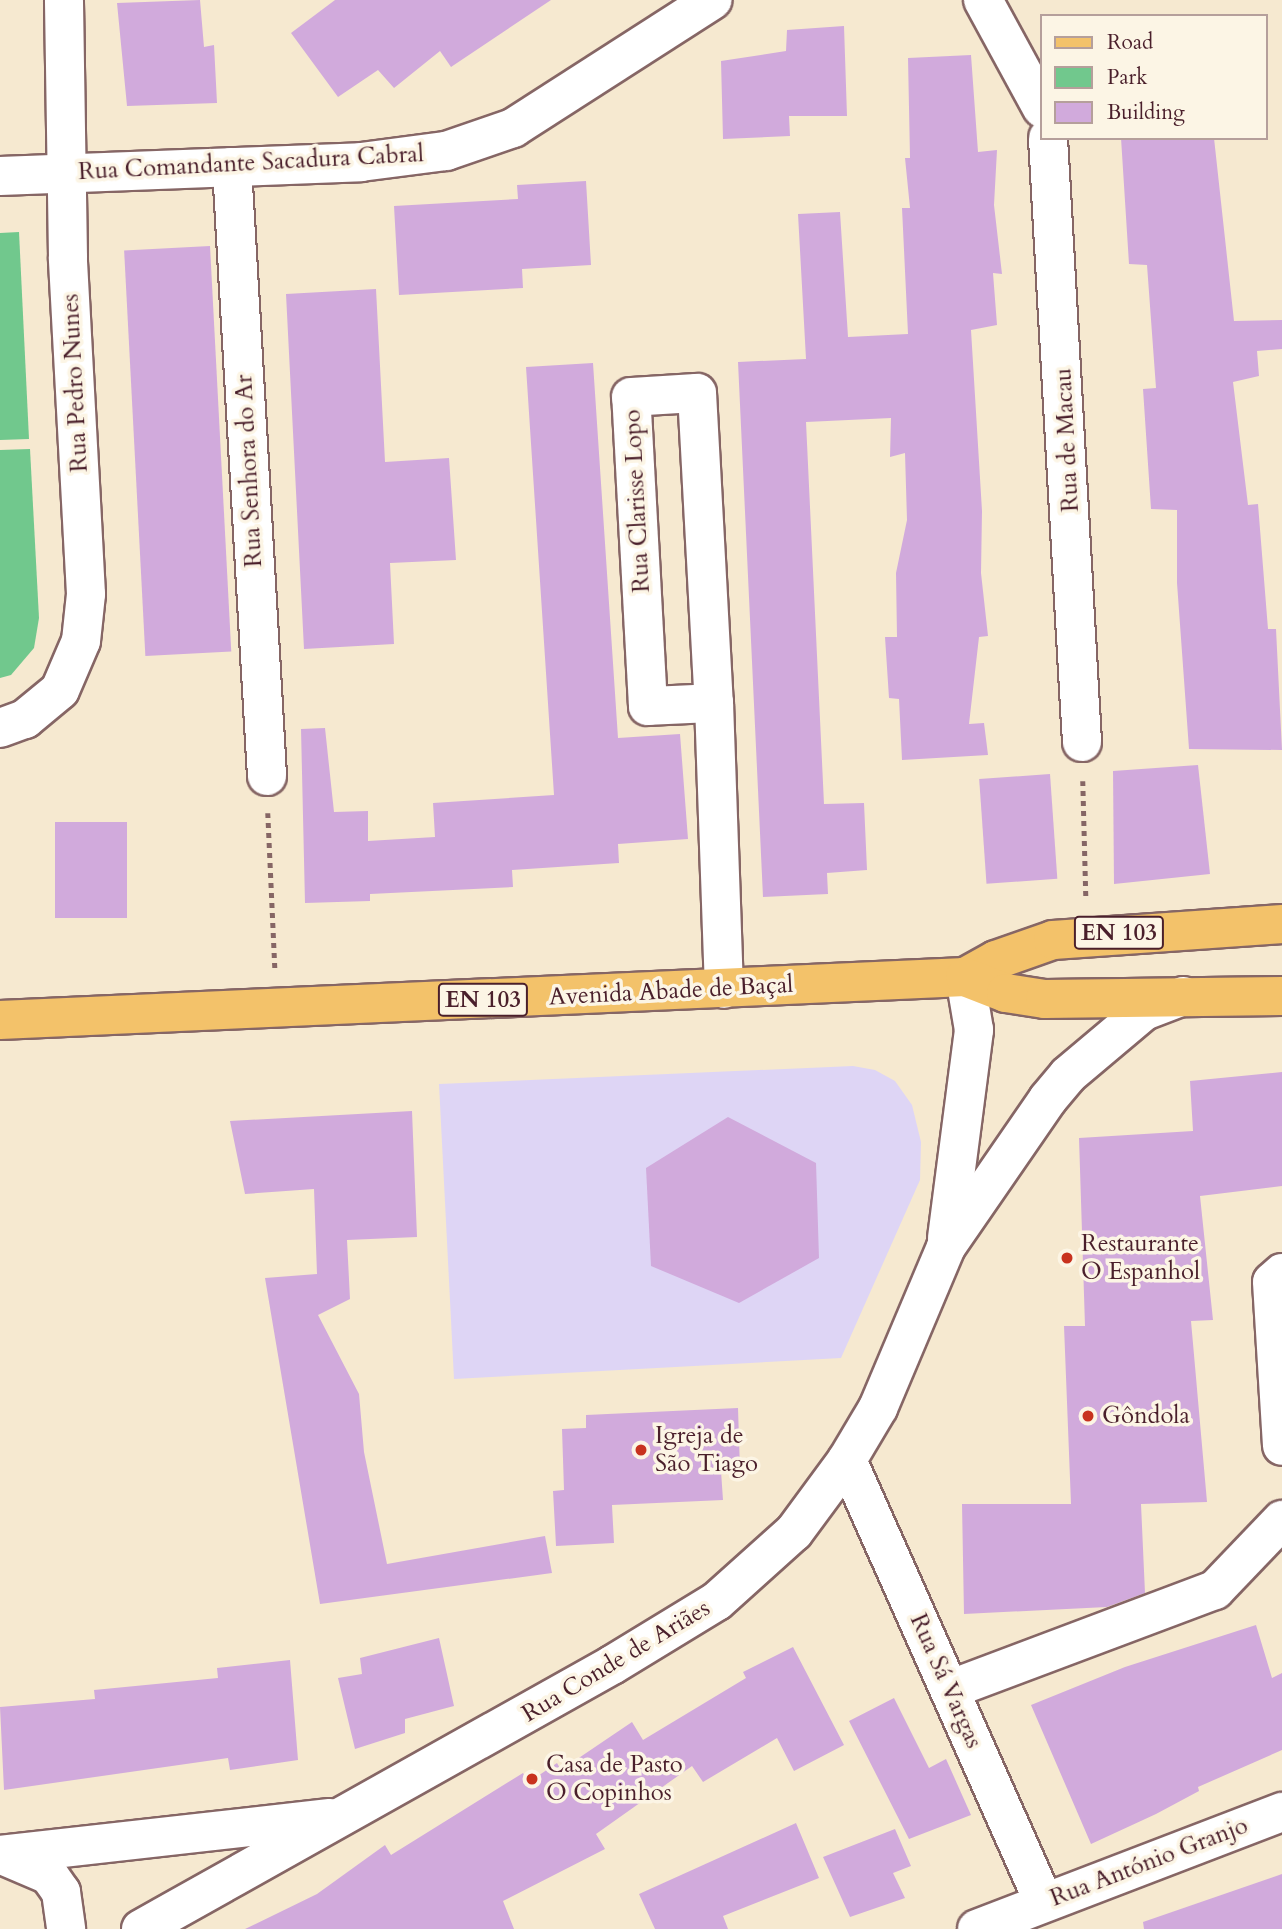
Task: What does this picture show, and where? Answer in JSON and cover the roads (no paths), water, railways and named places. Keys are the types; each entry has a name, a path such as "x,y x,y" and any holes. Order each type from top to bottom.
{"main road":[{"name":"Avenida Abade de Baçal","path":"0,1020 965,977 1022,949 1087,935 1282,924"},
{"name":"Avenida Abade de Baçal","path":"965,977 1006,993 1045,999 1282,996"}],"street":[{"name":"Rua Pedro Nunes","path":"0,728 25,719 60,690 81,641 86,594 68,173 64,0"},
{"name":"Rua Comandante Sacadura Cabral","path":"0,176 361,162 446,151 513,128 712,0"},
{"path":"980,1 1040,105"},
{"name":"Rua de Macau","path":"1048,140 1082,742"},
{"name":"Rua Senhora do Ar","path":"232,167 267,776"},
{"name":"Rua Clarisse Lopo","path":"714,703 648,706 631,397 697,393 714,703 724,989"},
{"name":"Rua Conde de Ariães","path":"946,1247 974,1030 965,977"},
{"name":"Rua Conde de Ariães","path":"141,1929 350,1816 717,1601 794,1532 848,1460 878,1408 946,1247 1068,1075 1144,1011 1183,996"},
{"path":"1282,1273 1272,1282 1282,1446"},
{"name":"Rua Sá Vargas","path":"848,1460 1044,1902"},
{"path":"951,1689 1215,1590 1282,1520"},
{"name":"Rua António Granjo","path":"978,1929 1282,1812"},
{"path":"1,1855 350,1816"},
{"path":"1,1855 49,1875 61,1892 66,1929"}],"place":[{"name":"Restaurante O Espanhol","path":"1067,1258"},
{"name":"Gôndola","path":"1088,1416"},
{"name":"Igreja de São Tiago","path":"641,1450"},
{"name":"Casa de Pasto O Copinhos","path":"532,1779"}]}
